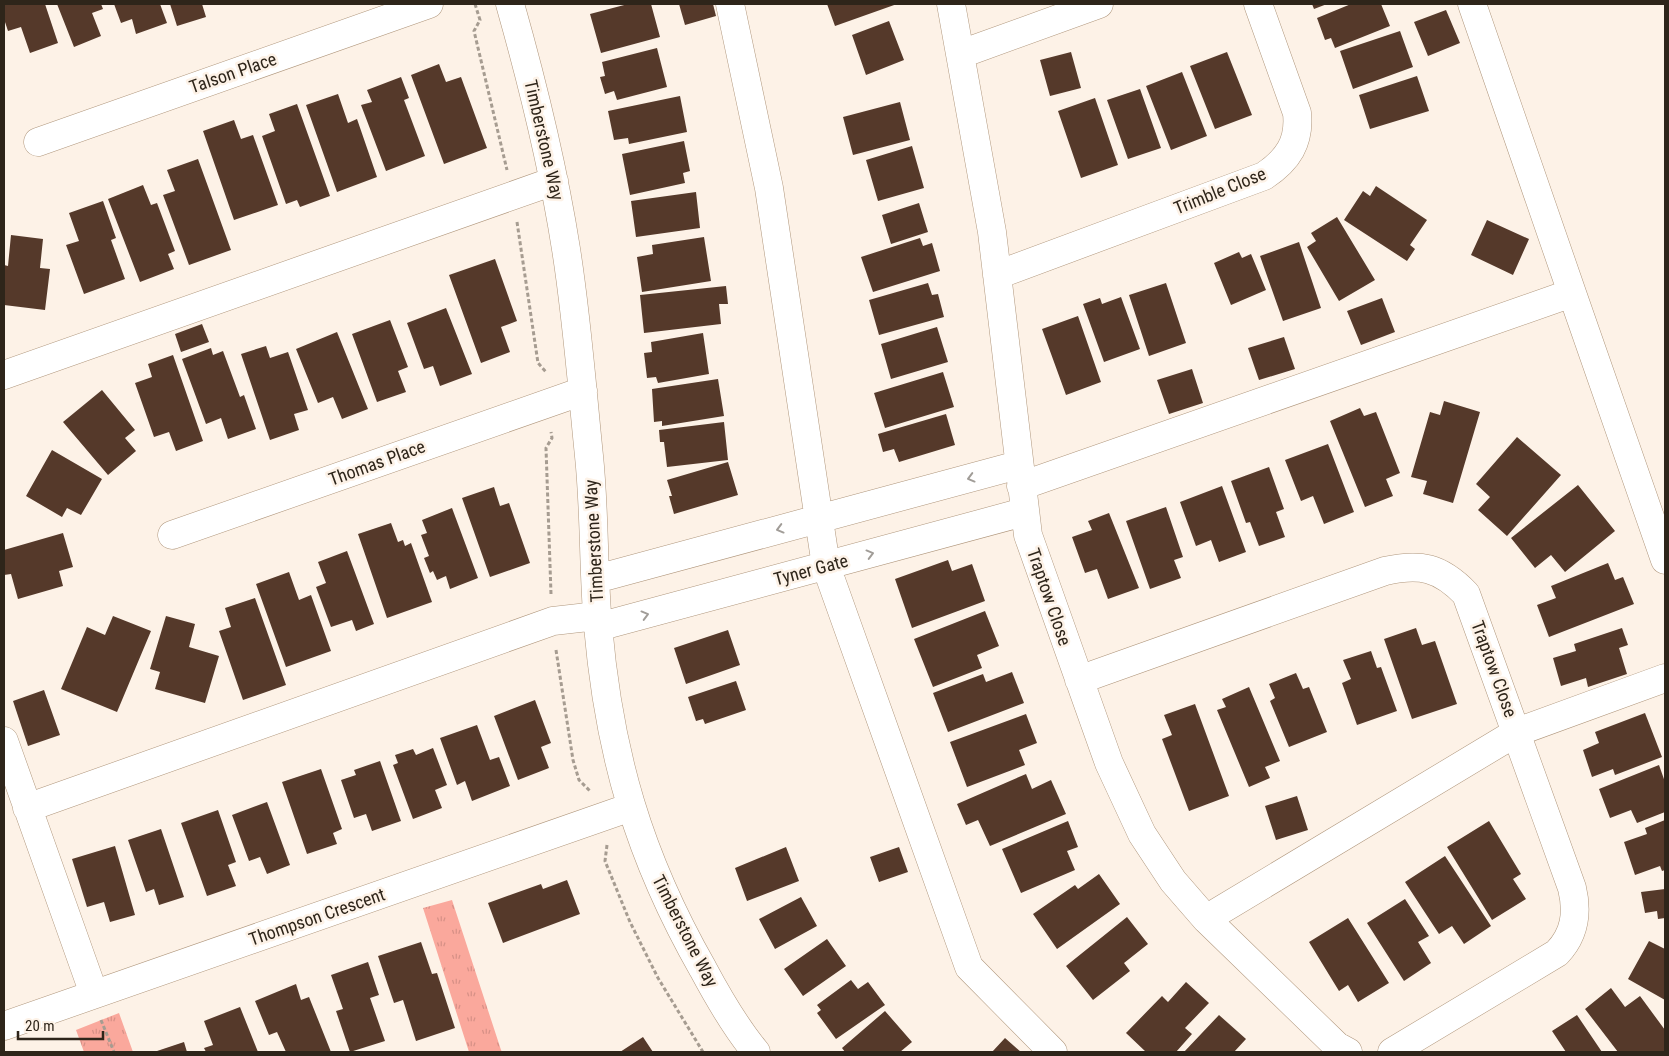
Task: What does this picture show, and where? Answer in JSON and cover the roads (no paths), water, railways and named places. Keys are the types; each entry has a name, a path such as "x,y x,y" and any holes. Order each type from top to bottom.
{"street":[{"name":"Talson Place","path":"38,142 429,4"},
{"name":"Timberstone Way","path":"510,4 554,181 572,287 590,466 598,622 605,690 615,746 631,807 646,852 685,938 710,983 756,1052"},
{"path":"730,4 769,188 826,566 969,966 1053,1052"},
{"path":"951,4 992,232 1021,488"},
{"path":"961,54 1100,4"},
{"name":"Trimble Close","path":"997,275 1264,176 1279,166 1296,139 1298,128 1296,113 1258,4"},
{"path":"1472,4 1665,560"},
{"path":"4,375 554,181"},
{"path":"596,579 818,519 1021,488 1572,293"},
{"name":"Thomas Place","path":"172,535 583,391"},
{"name":"Tyner Gate","path":"27,808 553,622 598,622 826,566 1021,488"},
{"name":"Traptow Close","path":"1021,488 1033,552 1109,763 1142,834 1173,881 1206,919 1337,1046 1348,1052"},
{"name":"Traptow Close","path":"1079,680 1385,570 1406,566 1424,567 1438,572 1454,582 1466,594 1572,888 1575,912 1571,934 1557,953 1392,1052"},
{"path":"1206,919 1517,732 1665,678"},
{"path":"4,741 97,1006"},
{"name":"Thompson Crescent","path":"4,1026 97,1006 631,807"}]}
